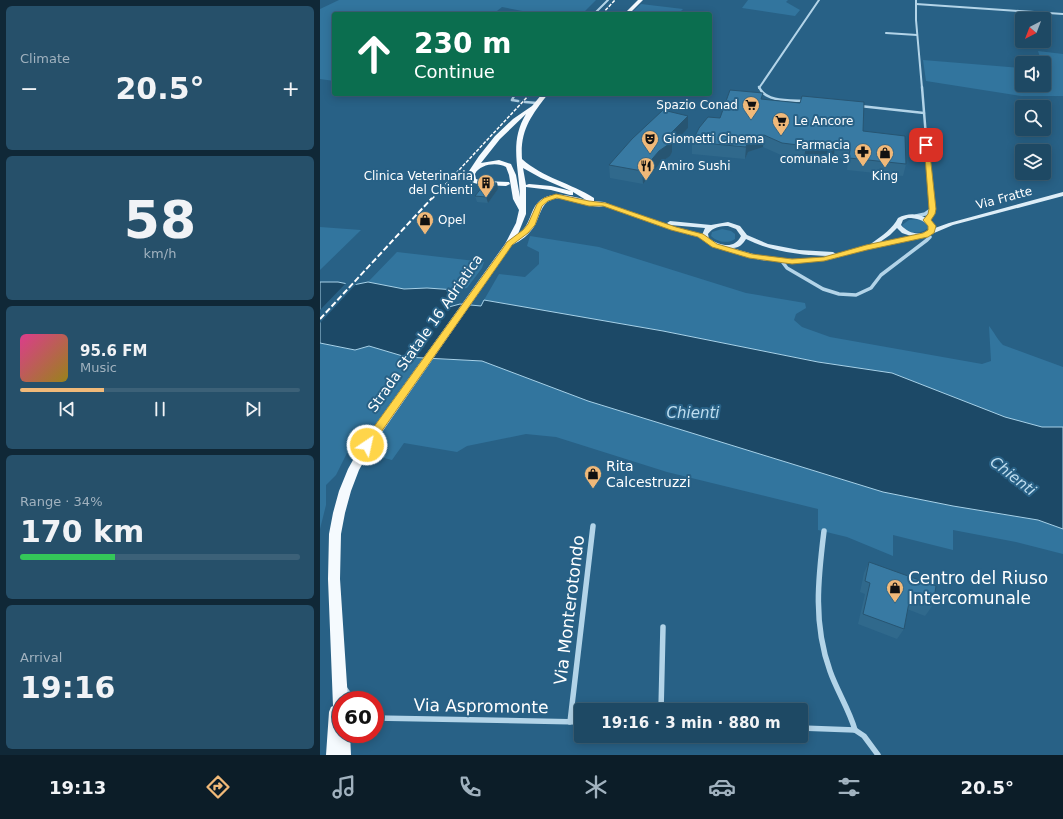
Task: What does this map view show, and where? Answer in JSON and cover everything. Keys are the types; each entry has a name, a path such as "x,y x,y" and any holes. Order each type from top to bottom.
{"main road":[{"path":"628,12 641,0"},
{"path":"506,184 477,182 471,176 473,170 502,134 522,113 536,105 543,96"},
{"name":"Strada Statale 16 Adriatica","path":"340,691 334,577 336,525 342,497 360,456 374,434 507,246 519,224 523,210 524,195 518,147 521,132 536,105"},
{"path":"520,160 530,170 572,187 591,200"},
{"path":"473,170 481,165 489,163 508,165 511,170 515,196 523,210"},
{"path":"529,186 559,189 604,204"},
{"name":"Via Fratte","path":"604,204 706,238 712,244 752,256 781,260 814,260 918,236 951,224 1063,194"},
{"path":"507,246 526,232 531,225 539,206 549,198 563,196 589,204 604,204"},
{"name":"Via Fratte","path":"866,248 881,240 897,224 898,220 903,217 916,216 927,221 951,224"},
{"name":"Via Fratte","path":"651,220 686,226 711,227 722,224 731,225 741,230 744,236 759,244 777,249 817,254 848,253"},
{"path":"927,221 932,226 929,233"},
{"path":"897,224 904,232 918,236"},
{"path":"706,238 706,232 711,227"},
{"path":"723,247 738,244 742,241 744,236"},
{"name":"Strada Statale 16 Adriatica","path":"334,755 336,728 335,667 338,642"},
{"path":"342,743 343,755"}],"street":[{"path":"596,12 608,0"},
{"path":"813,102 772,97 763,93 759,87 819,0"},
{"path":"916,0 917,35 932,209 927,221"},
{"path":"916,4 1063,14"},
{"path":"886,34 917,35"},
{"path":"514,96 512,100 518,101"},
{"path":"525,102 536,105"},
{"path":"856,106 924,113"},
{"path":"916,216 925,214 932,209"},
{"path":"781,260 787,268 823,289 839,294 856,295 871,288 881,275 927,240 930,237 929,233"},
{"name":"Via Monterotondo","path":"570,722 593,526"},
{"path":"824,531 817,587 816,612 821,642 830,671 853,720 855,730"},
{"path":"661,703 663,627"},
{"path":"339,679 346,691"},
{"name":"Via Aspromonte","path":"384,717 574,722"},
{"path":"808,728 855,730 864,736 878,755"}],"shaded area":[{"path":"339,0 596,0 584,12 528,12 502,7 496,12 332,12 332,81 320,79 320,9"},
{"path":"748,0 788,0 786,2 800,10 795,16 742,8"},
{"path":"641,4 683,9 680,12 632,12"},
{"path":"1038,51 1063,54 1063,96 1021,96 926,81 923,60 1015,68 1015,92 1051,92 1051,56 1040,56"},
{"path":"909,220 926,222 929,227 921,232 906,231 902,225"},
{"path":"320,227 361,230 320,270"},
{"path":"722,229 731,231 735,234 735,239 732,241 723,242 716,240 711,236 712,232"},
{"path":"530,236 599,247 746,293 805,303 806,308 796,314 794,320 802,327 830,337 982,364 991,361 989,326 1003,345 1063,367 1063,427 1042,427 1004,417 892,373 818,362 663,331 484,300 499,274 525,277 539,264 539,252 527,246"},
{"path":"397,252 484,262 482,268 467,288 456,290 427,288 404,289 368,282"},
{"path":"320,343 355,350 369,346 406,357 482,361 588,401 883,492 953,506 1038,520 1063,529 1063,554 1016,542 953,530 953,550 893,535 893,556 847,537 818,530 818,509 667,472 556,437 526,434 467,446 457,452 404,443 392,460 349,449 336,475 326,485 326,505 320,529"}],"water":[{"name":"Chienti","path":"320,282 338,282 353,285 368,282 404,289 427,288 456,290 445,308 460,304 481,306 484,300 663,331 818,362 892,373 1005,417 1042,427 1063,427 1063,529 1038,520 953,506 883,492 588,401 482,361 406,357 369,346 355,350 320,343"}],"pier":[{"path":"347,282 358,282 320,323 320,310"}],"building":[{"name":"Le Ancore","path":"730,90 763,93 761,99 800,103 802,96 864,102 863,131 905,136 906,164 849,158 850,150 836,142 806,146 782,143 764,135 748,140 746,147 692,142 699,128 708,117 720,118"},
{"path":"663,110 688,116 669,135 672,139 669,144 659,151 642,171 609,165 632,139"},
{"path":"486,182 497,183 486,197 475,196"},
{"name":"Centro del Riuso Intercomunale","path":"869,562 936,586 933,605 910,597 904,629 863,614 870,583 865,581"}],"tunnel":[{"path":"518,101 525,102"}],"railway":[{"path":"604,12 615,0"},
{"path":"432,199 528,96"},
{"path":"320,319 432,198"}],"place":[{"name":"Spazio Conad","path":"751,120"},
{"name":"Le Ancore","path":"781,136"},
{"name":"Giometti Cinema","path":"650,154"},
{"name":"Farmacia comunale 3","path":"863,167"},
{"name":"King","path":"885,168"},
{"name":"Amiro Sushi","path":"646,181"},
{"name":"Clinica Veterinaria del Chienti","path":"486,198"},
{"name":"Opel","path":"425,235"},
{"name":"Rita Calcestruzzi","path":"593,489"},
{"name":"Centro del Riuso Intercomunale","path":"895,603"}],"route":[{"path":"367,445 505,249 526,232 531,225 539,206 546,199 556,196 563,196 589,204 604,204 674,229 706,238 714,245 741,254 792,261 824,259 929,234 931,232 932,226 927,220 932,213 932,209 926,145"}]}
